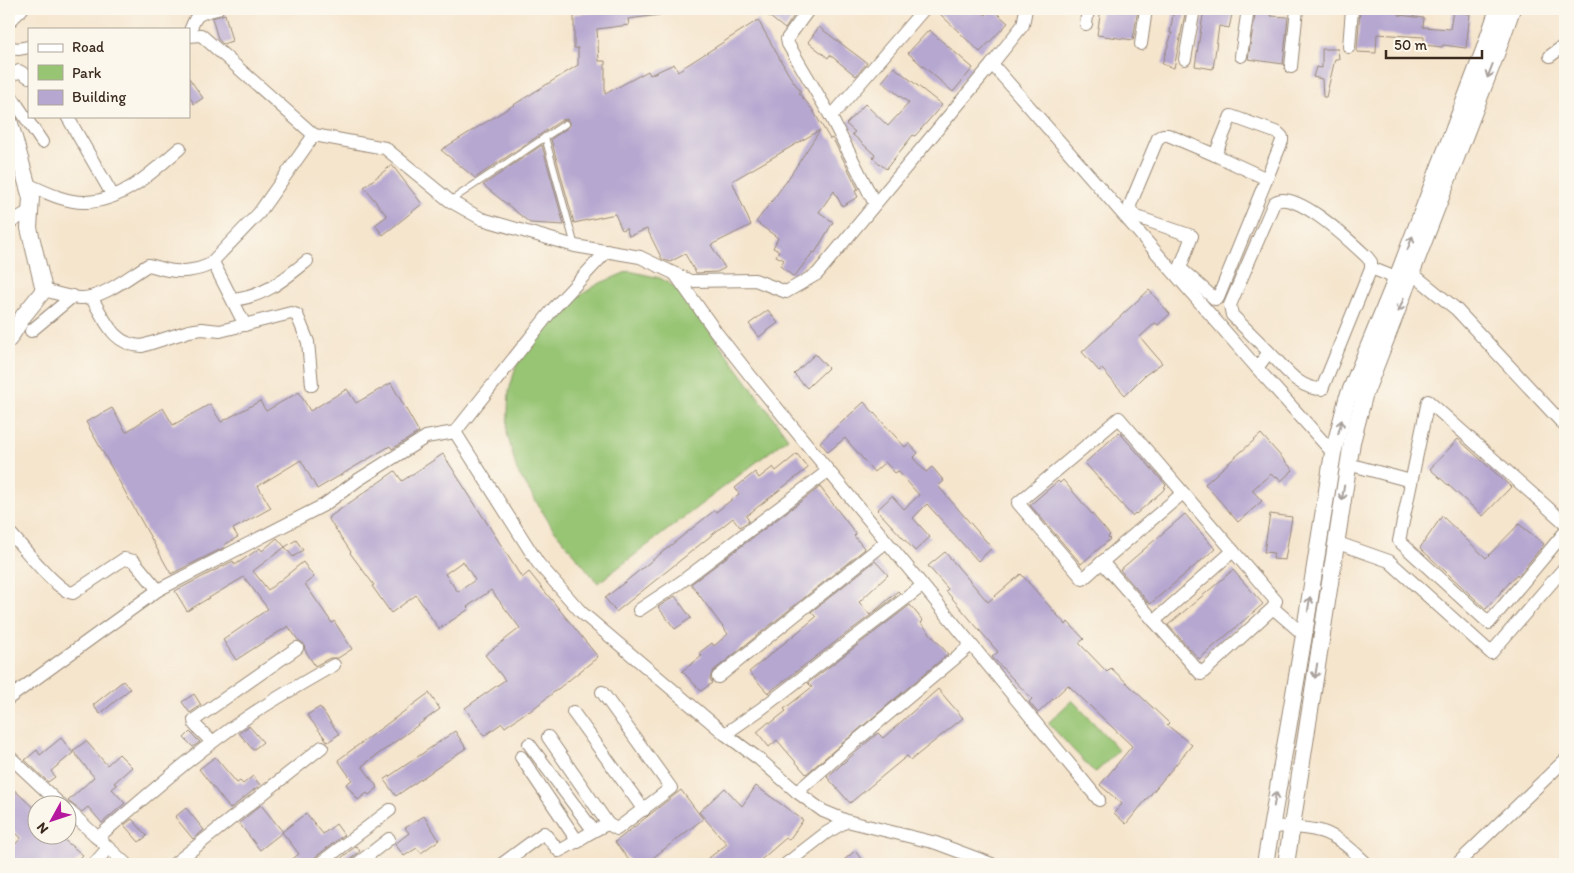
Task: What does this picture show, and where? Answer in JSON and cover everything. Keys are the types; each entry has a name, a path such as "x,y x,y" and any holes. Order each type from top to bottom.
{"street":[{"path":"9,22 22,9"},
{"path":"190,32 194,18 197,15 217,9"},
{"path":"809,9 787,39 788,44 830,118 875,204"},
{"path":"830,118 924,9"},
{"path":"190,35 201,36 314,135 385,148 450,201 482,219 575,246 640,257 690,281 755,280 786,292 817,274 992,64 1022,24 1026,9"},
{"path":"1086,24 1088,9"},
{"path":"1141,44 1146,9"},
{"path":"1186,59 1194,9"},
{"path":"1241,56 1248,9"},
{"path":"1291,68 1297,9"},
{"path":"1349,47 1352,9"},
{"path":"1265,864 1333,453 1348,399 1484,50 1498,9"},
{"path":"1286,864 1348,464 1364,396 1413,274 1512,9"},
{"path":"1550,56 1565,45"},
{"path":"9,47 18,49 28,47"},
{"path":"992,64 1149,244 1178,272 1257,368 1333,453"},
{"path":"9,77 19,71 28,76"},
{"path":"9,93 42,142"},
{"path":"1178,272 1215,299 1218,298 1267,179 1282,137 1278,133 1231,116 1215,155"},
{"path":"68,118 85,144 113,196"},
{"path":"9,120 14,158 32,198 29,228 44,290"},
{"path":"44,290 81,298 91,297 104,292 148,265 167,270 182,271 202,268 213,262 259,213 314,135"},
{"path":"1178,272 1192,236 1137,217 1132,212 1130,205 1158,138 1168,135 1267,179"},
{"path":"27,184 53,196 84,202 113,196 155,170 180,148"},
{"path":"1283,199 1301,204 1336,230 1367,257 1371,262 1371,268 1322,389 1312,389 1303,385 1269,352 1232,315 1230,305 1274,203 1277,200 1283,199"},
{"path":"9,223 30,211"},
{"path":"1149,244 1157,224"},
{"path":"9,698 158,590 324,505 358,480 426,437 455,432 553,309 607,251"},
{"path":"233,300 246,299 279,284 307,261"},
{"path":"213,262 245,324"},
{"path":"1371,268 1396,278"},
{"path":"675,274 722,339 828,472 1098,800"},
{"path":"1413,274 1456,309 1565,426"},
{"path":"9,339 24,315 44,290"},
{"path":"31,330 73,296"},
{"path":"91,297 115,336 123,343 134,346 142,346 196,329 220,331 291,313 297,315 308,342 312,385"},
{"path":"1257,368 1269,352"},
{"path":"1565,523 1428,401 1399,541 1489,623 1565,532"},
{"path":"1102,562 1200,674 1273,608 1276,601 1234,551 1118,418 1018,503 1083,579 1102,562 1183,493"},
{"path":"455,432 538,562 581,612 725,734 823,811 847,821 928,841 992,864"},
{"path":"1348,464 1411,481"},
{"path":"639,610 681,582 828,472"},
{"path":"9,532 52,580 67,593 73,593 124,559 134,561 158,590"},
{"path":"718,677 886,542"},
{"path":"1336,542 1389,562 1492,653 1565,567"},
{"path":"1154,621 1234,551"},
{"path":"725,734 761,709 922,586"},
{"path":"1273,608 1304,635"},
{"path":"798,792 971,645"},
{"path":"212,742 195,725 195,719 297,648"},
{"path":"97,838 212,742 246,718 334,665"},
{"path":"548,737 608,824 618,829 671,788 602,692"},
{"path":"573,712 644,810"},
{"path":"529,744 593,830"},
{"path":"174,864 322,747"},
{"path":"9,756 51,796"},
{"path":"521,758 578,842"},
{"path":"1457,864 1565,760"},
{"path":"319,864 390,810"},
{"path":"78,820 126,864"},
{"path":"786,864 826,833 847,821"},
{"path":"502,864 544,832 559,851 578,842 593,830 608,824"},
{"path":"1271,826 1316,830 1326,833 1352,850 1367,864"},
{"path":"356,864 389,839"},
{"path":"94,864 108,848"}],"lane":[{"path":"450,201 565,124"},
{"path":"545,137 575,246"}],"green space":[{"path":"629,271 660,278 680,290 788,438 598,583 552,527 517,471 507,433 509,391 516,366 539,322 598,284"},
{"path":"1072,700 1119,750 1095,773 1048,723"}],"building":[{"path":"608,9 660,9 660,15 628,19 629,25 597,29 599,61 605,61 605,94 648,71 650,75 674,64 678,71 758,20 789,75 801,92 799,93 812,109 830,139 832,138 835,143 858,189 855,191 858,197 842,206 834,191 819,212 833,222 815,253 813,252 794,277 780,266 784,260 776,256 779,251 773,248 778,238 756,222 786,182 820,130 732,181 751,225 711,245 725,268 717,272 696,273 685,254 670,262 662,259 647,229 629,236 626,228 622,230 615,214 574,223 551,139 569,127 567,119 562,120 475,178 441,150 578,65 578,48 574,48 574,14 608,12"},
{"path":"760,9 788,9 795,14 785,29"},
{"path":"945,9 979,9 986,15 992,9 1008,23 980,52 940,14"},
{"path":"1101,9 1123,12 1124,9 1138,9 1133,40 1097,35"},
{"path":"1174,9 1186,9 1174,68 1162,64 1172,33 1170,33"},
{"path":"1204,9 1233,10 1229,28 1219,26 1213,69 1195,66"},
{"path":"1256,9 1272,9 1271,16 1288,17 1283,64 1248,59"},
{"path":"1360,9 1398,9 1399,15 1424,18 1423,27 1450,29 1453,11 1470,14 1466,48 1424,45 1424,37 1377,34 1376,53 1357,52"},
{"path":"225,14 232,41 223,44 218,39 212,18"},
{"path":"819,27 867,63 856,76 830,55 828,58 808,42"},
{"path":"929,30 973,68 953,92 908,53"},
{"path":"1322,49 1338,49 1339,59 1335,59 1326,97 1323,97 1322,79 1313,77 1316,67 1322,68"},
{"path":"894,67 942,105 915,136 913,135 886,169 873,158 875,155 852,134 855,132 846,124 865,104 888,126 909,103 882,82"},
{"path":"190,79 203,98 194,104 190,98"},
{"path":"542,145 564,225 530,223 483,185"},
{"path":"392,165 422,204 383,235 375,225 387,216 364,187"},
{"path":"1149,290 1170,314 1158,325 1155,323 1140,337 1162,363 1144,376 1125,395 1102,369 1099,371 1082,352"},
{"path":"768,310 778,323 759,337 749,324"},
{"path":"815,354 828,368 807,388 794,374"},
{"path":"391,383 419,432 392,449 390,446 317,489 301,460 258,486 271,508 233,529 238,537 224,545 225,547 171,574 86,422 112,408 126,432 163,408 173,425 210,404 221,422 260,401 266,411 299,392 310,411 347,389 356,403"},
{"path":"864,402 905,447 909,443 918,453 913,458 926,472 932,467 944,481 938,486 992,548 978,561 927,504 913,518 930,537 915,551 877,510 892,496 904,509 919,495 898,471 895,473 885,462 874,472 845,438 828,452 820,442"},
{"path":"1119,432 1166,485 1164,487 1166,488 1132,516 1085,463"},
{"path":"1261,434 1293,470 1281,481 1277,476 1275,478 1271,474 1252,490 1262,501 1238,522 1205,484"},
{"path":"1458,439 1511,487 1483,516 1430,469"},
{"path":"443,454 522,578 529,572 598,657 529,712 505,727 502,723 484,736 465,708 505,680 485,655 520,628 491,590 467,607 469,609 439,629 416,595 391,613 328,518 395,471 402,481","holes":["463,561 475,580 458,592 445,574"]},
{"path":"797,454 808,468 746,516 749,521 740,527 733,518 616,612 605,598 715,510 716,512 739,494 735,488 755,472 759,478 773,467 776,471"},
{"path":"1063,480 1110,535 1108,537 1110,539 1081,564 1030,505 1058,481 1060,483"},
{"path":"820,487 856,534 854,536 865,549 713,671 710,678 712,683 701,691 682,671 702,656 699,653 712,643 714,646 728,634 691,584"},
{"path":"1185,514 1215,549 1150,604 1120,570"},
{"path":"1270,514 1292,517 1285,560 1273,559 1274,553 1264,552"},
{"path":"1442,516 1486,558 1519,524 1544,544 1518,576 1517,574 1486,609 1420,548"},
{"path":"277,538 285,547 253,571 268,590 303,562 314,577 305,584 332,623 334,621 352,649 338,658 330,658 315,666 305,650 304,644 298,640 288,626 236,660 223,640 268,609 244,577 187,611 175,591 233,561 235,565 260,548 262,551"},
{"path":"296,540 303,550 293,557 285,547"},
{"path":"945,552 988,602 1021,574 1066,625 1068,622 1084,639 1079,643 1107,672 1111,668 1169,723 1167,725 1192,745 1126,824 1114,813 1122,804 1100,785 1132,746 1068,685 1038,713 1029,702 1032,699 992,657 998,652 946,591 948,589 928,566"},
{"path":"875,561 888,575 859,602 870,615 898,591 900,593 768,693 749,672 816,617 811,612"},
{"path":"1233,570 1263,604 1199,659 1168,625"},
{"path":"675,596 691,618 675,629 658,607"},
{"path":"910,605 923,621 921,623 948,654 806,774 777,740 769,747 757,732 786,711 784,709 812,687 808,683"},
{"path":"123,681 130,689 100,714 93,705"},
{"path":"938,689 963,718 911,760 907,756 850,803 827,777 878,733 883,738"},
{"path":"429,693 440,709 362,766 378,788 358,800 346,784 352,780 338,760"},
{"path":"194,694 201,705 190,713 182,702"},
{"path":"320,707 339,734 328,742 307,715"},
{"path":"249,726 263,742 253,750 239,733"},
{"path":"455,731 466,748 396,796 384,780"},
{"path":"190,732 200,742 193,747 184,738"},
{"path":"61,738 73,753 51,771 55,777 48,782 25,760 37,750 40,755"},
{"path":"86,741 107,765 119,754 132,767 114,783 117,785 112,789 125,803 102,823 88,807 82,812 78,809 78,796 73,796 94,777 73,751"},
{"path":"215,757 237,783 240,781 243,784 253,776 260,785 230,809 199,769"},
{"path":"9,785 28,803 28,846 72,846 83,855 74,864 9,864 9,851 21,838 9,826"},
{"path":"756,786 803,820 789,840 786,838 756,864 701,864 727,844 699,812 725,788 742,806"},
{"path":"681,790 703,819 645,864 632,864 615,842"},
{"path":"261,805 283,832 260,850 239,823"},
{"path":"186,808 204,830 193,839 175,817"},
{"path":"306,813 323,834 336,824 344,835 314,858 311,864 286,864 299,854 282,832"},
{"path":"424,816 439,840 421,853 417,848 404,856 395,844 409,833 405,828"},
{"path":"132,819 147,836 139,842 124,825"},
{"path":"356,846 360,851 352,858 349,864 334,864"},
{"path":"855,851 865,864 839,864"}]}
